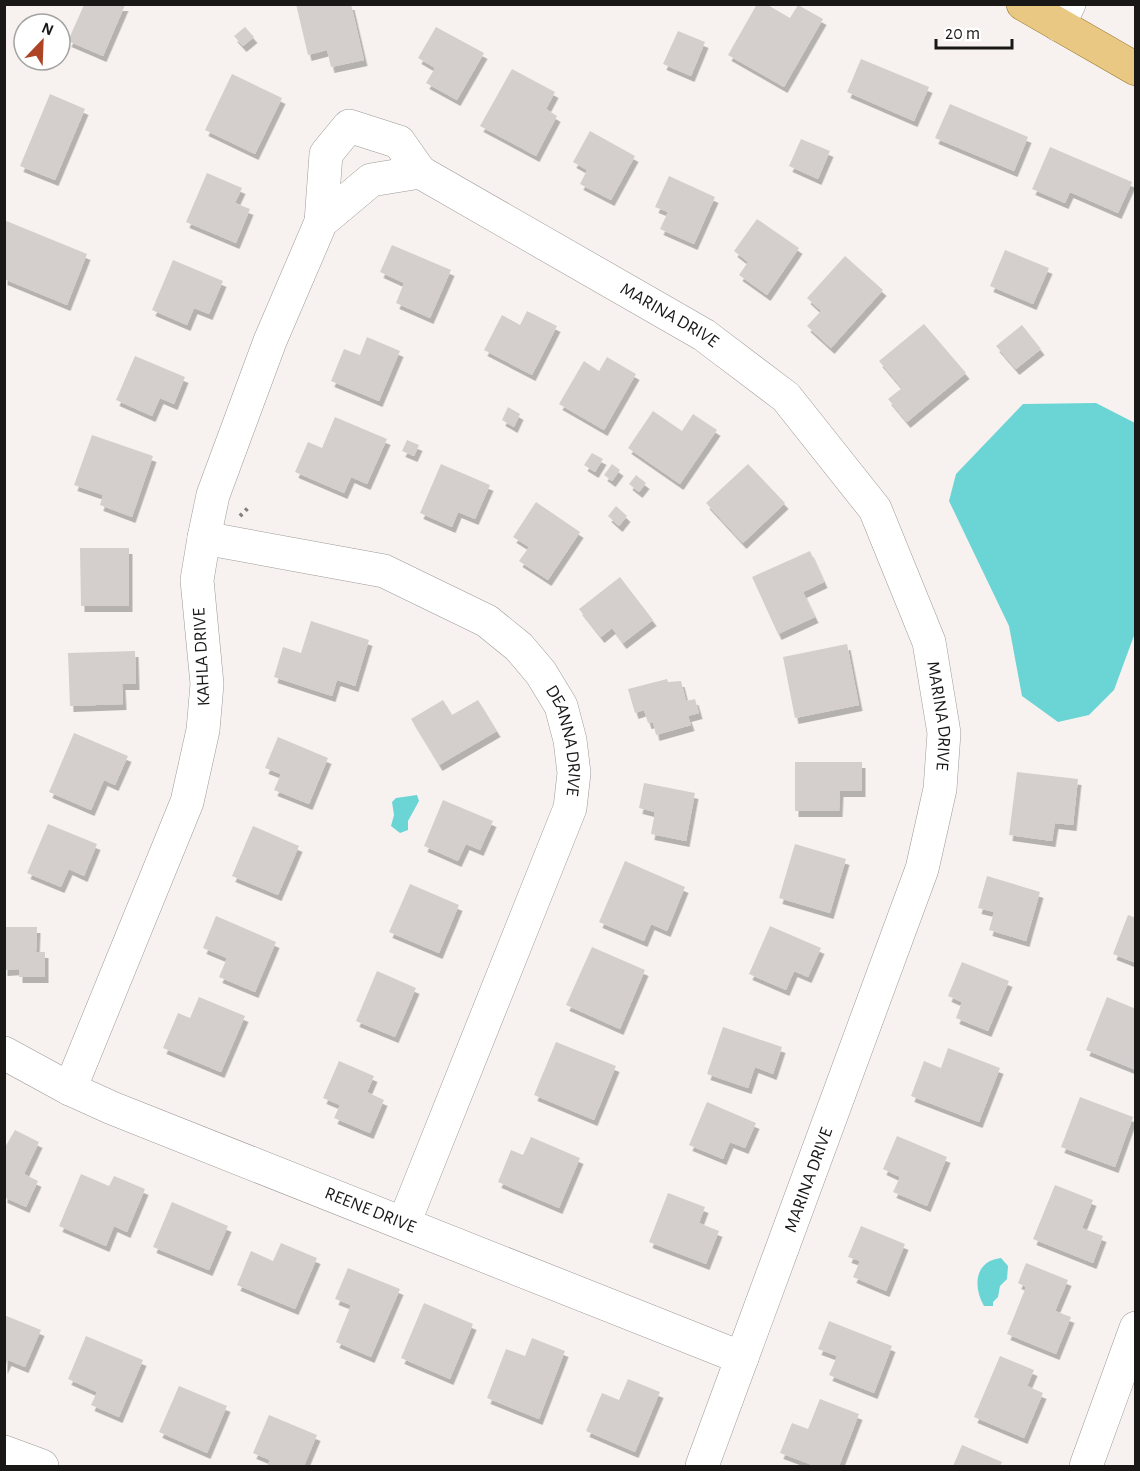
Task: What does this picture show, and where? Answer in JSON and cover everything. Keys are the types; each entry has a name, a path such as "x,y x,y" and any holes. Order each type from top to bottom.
{"main road":[{"path":"1023,4 1064,15 1136,69"}],"street":[{"name":"MARINA DRIVE","path":"349,126 399,142 420,172 704,335 786,397 875,508 929,642 944,733 940,789 922,869 702,1467"},
{"name":"KAHLA DRIVE","path":"70,1089 187,802 203,730 207,684 198,580 213,495 270,341 321,222 326,154 349,126"},
{"name":"KAHLA DRIVE","path":"321,222 371,180 420,172"},
{"name":"DEANNA DRIVE","path":"204,538 384,571 487,621 519,647 541,673 561,706 570,740 574,773 570,808 404,1223"},
{"name":"REENE DRIVE","path":"4,1053 70,1089 742,1358"},
{"path":"1086,1467 1126,1382 1136,1328"},
{"path":"4,1452 42,1467"}],"water":[{"path":"1096,403 1135,423 1135,633 1114,690 1089,715 1058,722 1022,696 1009,626 949,501 956,474 1023,404"},
{"path":"417,795 419,801 408,821 408,830 400,833 391,826 394,815 392,802 396,798"},
{"path":"1001,1258 1008,1266 1007,1279 1000,1286 993,1306 984,1306 978,1291 978,1276 985,1264"}],"building":[{"path":"296,4 351,4 364,60 331,67 327,50 308,55"},
{"path":"757,4 766,4 790,18 798,5 823,19 784,87 728,55"},
{"path":"84,5 125,5 103,56 72,43 72,32"},
{"path":"245,27 254,37 243,46 234,36"},
{"path":"436,27 484,53 457,100 426,83 435,68 418,58"},
{"path":"678,31 705,42 691,76 663,64"},
{"path":"861,59 929,87 914,121 847,92"},
{"path":"512,69 555,92 546,109 557,116 536,156 480,126"},
{"path":"232,74 282,98 255,154 205,130"},
{"path":"50,94 85,109 55,180 20,166"},
{"path":"950,104 1028,137 1014,171 935,138"},
{"path":"590,131 635,156 611,200 580,184 587,170 573,162"},
{"path":"801,139 830,151 818,179 789,166"},
{"path":"1050,147 1132,182 1118,213 1070,192 1065,203 1032,189"},
{"path":"207,173 242,188 235,203 250,209 236,243 186,222"},
{"path":"669,176 715,197 694,244 660,229 668,212 655,207"},
{"path":"757,219 799,248 767,295 739,275 748,262 734,251"},
{"path":"4,220 87,254 67,305 4,279"},
{"path":"392,245 451,270 430,318 396,303 404,283 380,272"},
{"path":"1005,250 1049,268 1033,304 990,286"},
{"path":"845,256 883,290 831,348 807,326 821,311 807,298"},
{"path":"173,260 223,281 209,314 194,308 187,325 152,310"},
{"path":"527,311 557,326 532,375 484,350 502,315 520,325"},
{"path":"924,324 966,373 907,422 888,399 902,388 879,361"},
{"path":"1022,325 1041,349 1016,369 996,346"},
{"path":"367,337 400,351 379,401 331,381 344,349 360,355"},
{"path":"135,356 185,377 174,404 160,398 152,416 116,400"},
{"path":"607,357 636,374 604,430 559,404 584,361 599,371"},
{"path":"508,407 520,414 514,427 502,420"},
{"path":"653,411 682,431 693,414 717,430 680,484 628,448"},
{"path":"335,417 387,439 367,484 351,477 344,493 295,472 308,442 322,448"},
{"path":"92,435 153,456 132,517 100,505 103,495 74,485"},
{"path":"407,440 419,445 414,456 402,451"},
{"path":"592,453 603,459 595,472 584,465"},
{"path":"441,464 490,485 475,519 458,512 452,527 420,513"},
{"path":"612,464 620,470 612,481 604,475"},
{"path":"748,464 785,503 743,543 706,503"},
{"path":"636,475 646,483 639,492 629,484"},
{"path":"536,502 580,532 548,580 519,561 529,547 513,537"},
{"path":"616,506 627,516 619,526 608,516"},
{"path":"80,548 129,548 129,606 81,606"},
{"path":"810,551 824,582 803,592 815,617 778,634 752,577"},
{"path":"620,577 653,620 623,643 612,628 601,637 579,609"},
{"path":"311,621 369,640 355,686 337,680 332,696 274,677 283,647 301,653"},
{"path":"847,644 859,705 795,718 783,657"},
{"path":"135,651 136,684 122,684 123,704 70,706 68,653"},
{"path":"667,679 668,682 681,681 686,701 695,699 699,713 688,716 691,725 656,735 653,722 648,723 644,710 635,713 628,689"},
{"path":"443,700 452,715 478,700 497,731 439,765 411,719"},
{"path":"74,733 128,756 115,785 104,780 91,810 49,792"},
{"path":"278,737 328,758 309,804 274,790 281,774 265,768"},
{"path":"795,762 862,762 862,791 840,791 839,811 795,811"},
{"path":"1017,772 1078,779 1073,825 1055,823 1052,841 1009,835"},
{"path":"644,783 695,793 686,841 651,834 655,812 639,808"},
{"path":"443,800 493,821 480,850 466,844 458,861 424,846"},
{"path":"48,824 97,844 84,876 69,869 61,887 27,873"},
{"path":"253,826 299,846 278,895 232,876"},
{"path":"795,844 846,859 830,913 779,898"},
{"path":"625,861 685,887 667,931 651,924 644,941 599,922"},
{"path":"987,876 1040,892 1026,941 989,930 994,912 978,908"},
{"path":"410,884 459,905 439,953 389,932"},
{"path":"1128,915 1136,918 1136,963 1113,954"},
{"path":"216,916 276,942 255,992 219,977 227,958 203,948"},
{"path":"770,926 821,948 808,977 794,971 786,990 749,974"},
{"path":"4,927 37,927 36,952 45,952 45,977 19,977 19,969 4,970"},
{"path":"592,947 645,970 620,1029 566,1005"},
{"path":"962,962 1009,981 988,1031 956,1018 962,1002 948,996"},
{"path":"377,971 416,988 395,1037 356,1021"},
{"path":"199,997 245,1016 221,1072 163,1048 178,1013 190,1018"},
{"path":"1107,997 1136,1009 1136,1070 1086,1050"},
{"path":"723,1027 782,1047 773,1074 755,1067 748,1088 707,1074"},
{"path":"556,1042 616,1066 594,1120 534,1095"},
{"path":"948,1048 1000,1068 979,1122 911,1096 924,1061 941,1068"},
{"path":"339,1061 374,1076 367,1092 384,1100 370,1133 334,1118 340,1105 323,1098"},
{"path":"1080,1097 1133,1117 1115,1167 1061,1147"},
{"path":"707,1102 756,1123 745,1148 730,1142 723,1159 689,1145"},
{"path":"15,1130 39,1142 24,1174 38,1181 26,1207 4,1197 4,1149"},
{"path":"897,1136 947,1157 927,1206 893,1192 900,1177 883,1169"},
{"path":"531,1137 580,1158 559,1208 498,1182 511,1150 523,1155"},
{"path":"81,1174 109,1186 114,1176 145,1189 127,1232 114,1226 106,1246 59,1226"},
{"path":"1055,1185 1093,1200 1082,1228 1103,1236 1093,1263 1033,1239"},
{"path":"668,1193 705,1207 699,1223 719,1231 706,1264 649,1242"},
{"path":"172,1202 228,1226 209,1270 153,1247"},
{"path":"861,1226 905,1244 886,1291 853,1277 860,1261 848,1257"},
{"path":"281,1243 317,1258 295,1309 237,1285 251,1251 273,1261"},
{"path":"1026,1263 1068,1280 1055,1311 1071,1317 1056,1354 1007,1334 1026,1287 1018,1283"},
{"path":"348,1268 400,1289 371,1357 336,1342 351,1305 335,1299"},
{"path":"424,1303 473,1324 450,1379 401,1358"},
{"path":"4,1315 41,1330 25,1367 8,1360 4,1368"},
{"path":"829,1321 892,1346 874,1393 829,1375 837,1356 818,1349"},
{"path":"86,1336 143,1360 119,1417 91,1405 97,1392 68,1379"},
{"path":"532,1338 565,1351 539,1419 487,1398 506,1349 525,1356"},
{"path":"1000,1356 1034,1370 1027,1386 1043,1393 1024,1438 974,1417"},
{"path":"628,1379 660,1392 635,1452 586,1431 602,1393 619,1400"},
{"path":"179,1386 227,1406 207,1453 159,1432"},
{"path":"820,1399 859,1414 839,1466 815,1466 780,1453 792,1423 808,1429"},
{"path":"269,1415 317,1435 304,1466 267,1466 270,1460 253,1453"},
{"path":"962,1445 1002,1462 1000,1466 953,1466"}]}
